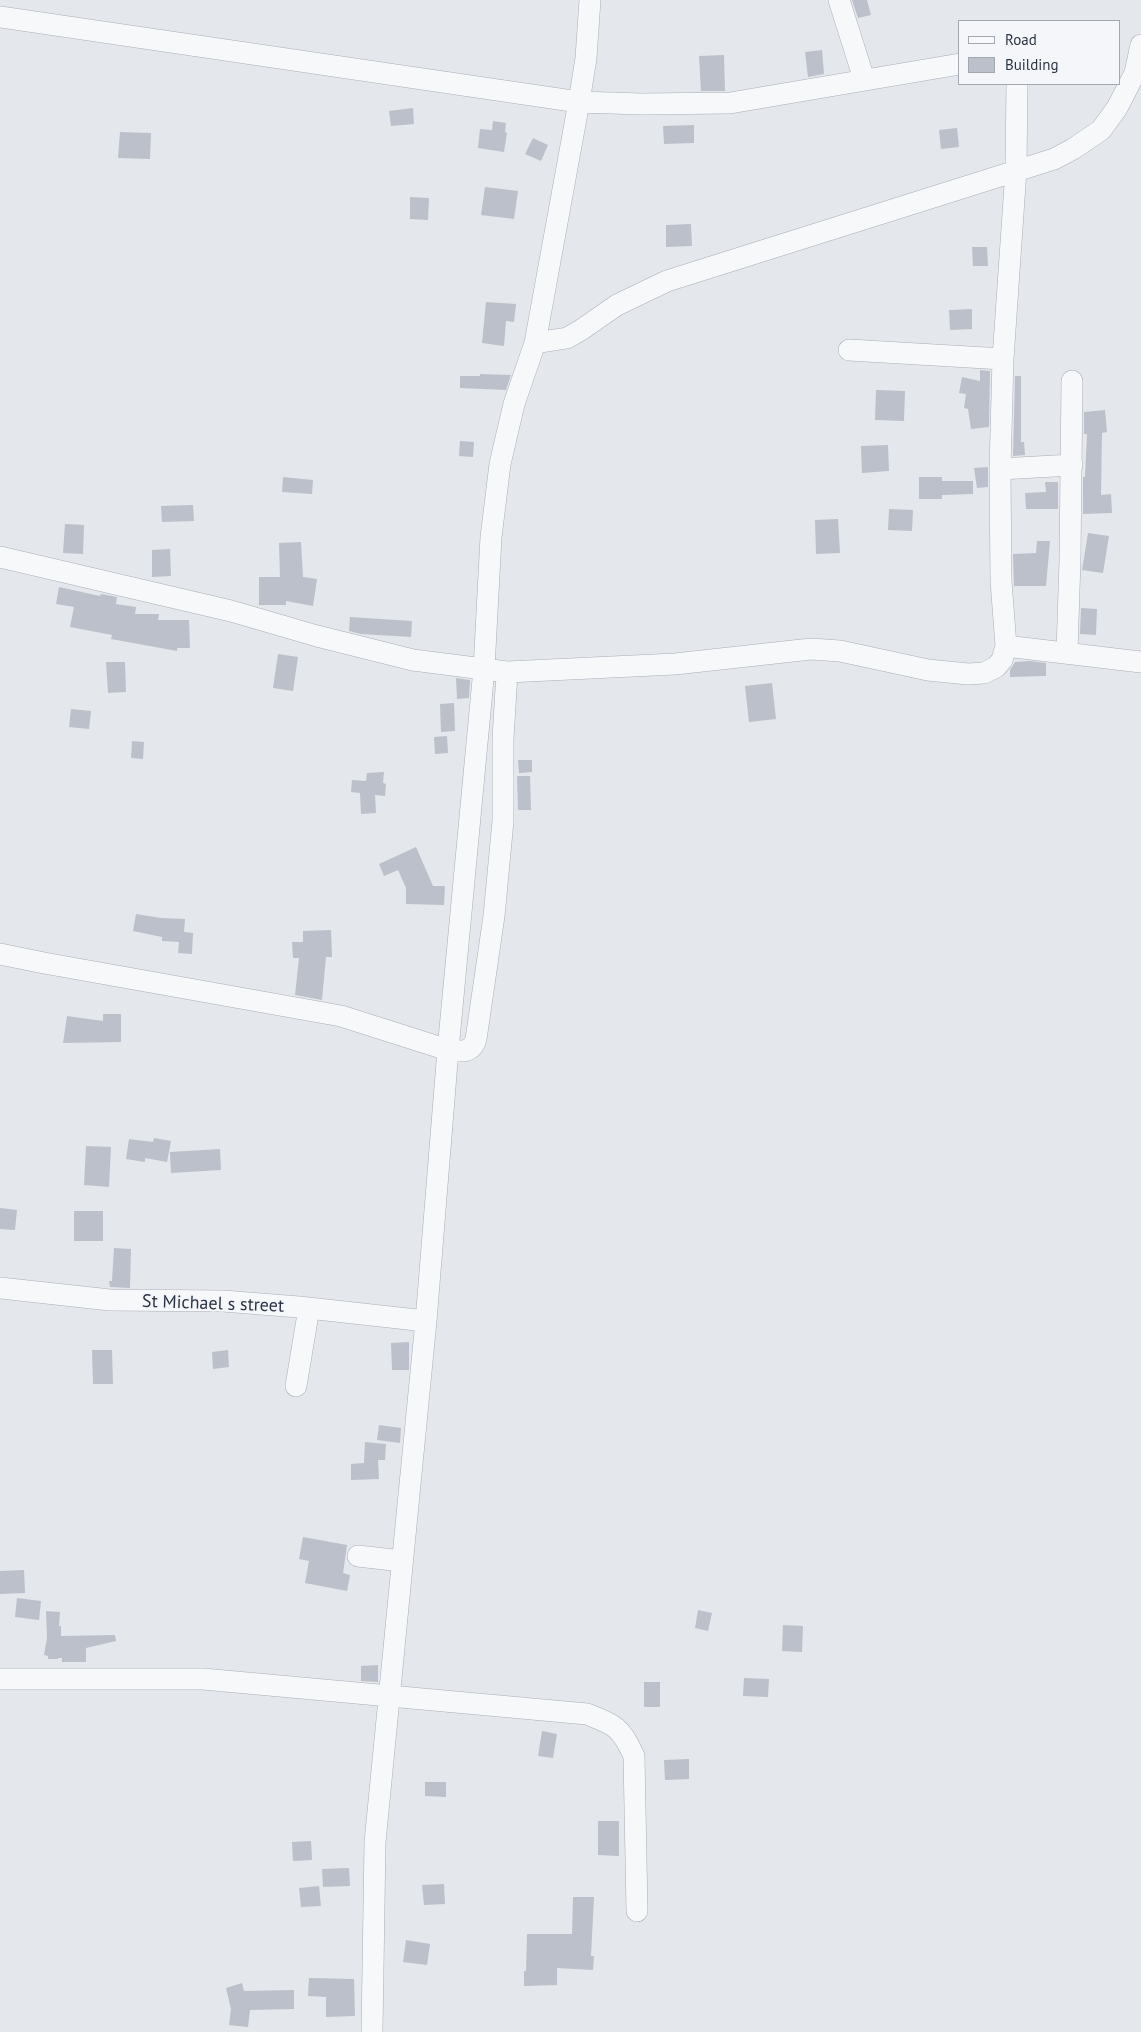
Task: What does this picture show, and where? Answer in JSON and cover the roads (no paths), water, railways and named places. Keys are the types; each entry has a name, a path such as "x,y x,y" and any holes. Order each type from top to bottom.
{"street":[{"path":"0,954 341,1016 456,1051 474,1045 494,916 503,821 503,739 497,670 491,537 500,464 514,404 535,344 579,102 586,58 590,0"},
{"path":"839,0 864,79"},
{"path":"0,17 579,102 642,104 730,103 958,64"},
{"path":"535,344 567,338 617,305 667,281 1054,159 1101,130 1117,108 1135,74 1141,45"},
{"path":"0,558 231,611 317,636 413,660 497,670 675,664 811,649 840,651 928,670 968,674 984,673 996,667 1002,660 1006,646 1001,581 1000,469 1003,359 1016,170 1017,85"},
{"path":"849,350 1003,359"},
{"path":"1067,652 1072,464 1072,381"},
{"path":"1000,469 1072,464"},
{"path":"1006,646 1141,662"},
{"path":"372,2032 375,1842 398,1698 402,1561 426,1321 497,670"},
{"name":"St Michael s street","path":"0,1288 110,1300 224,1301 426,1321"},
{"path":"296,1386 309,1308"},
{"path":"358,1556 402,1561"},
{"path":"0,1679 203,1678 398,1698 586,1714 611,1723 625,1736 634,1756 637,1912"}]}
